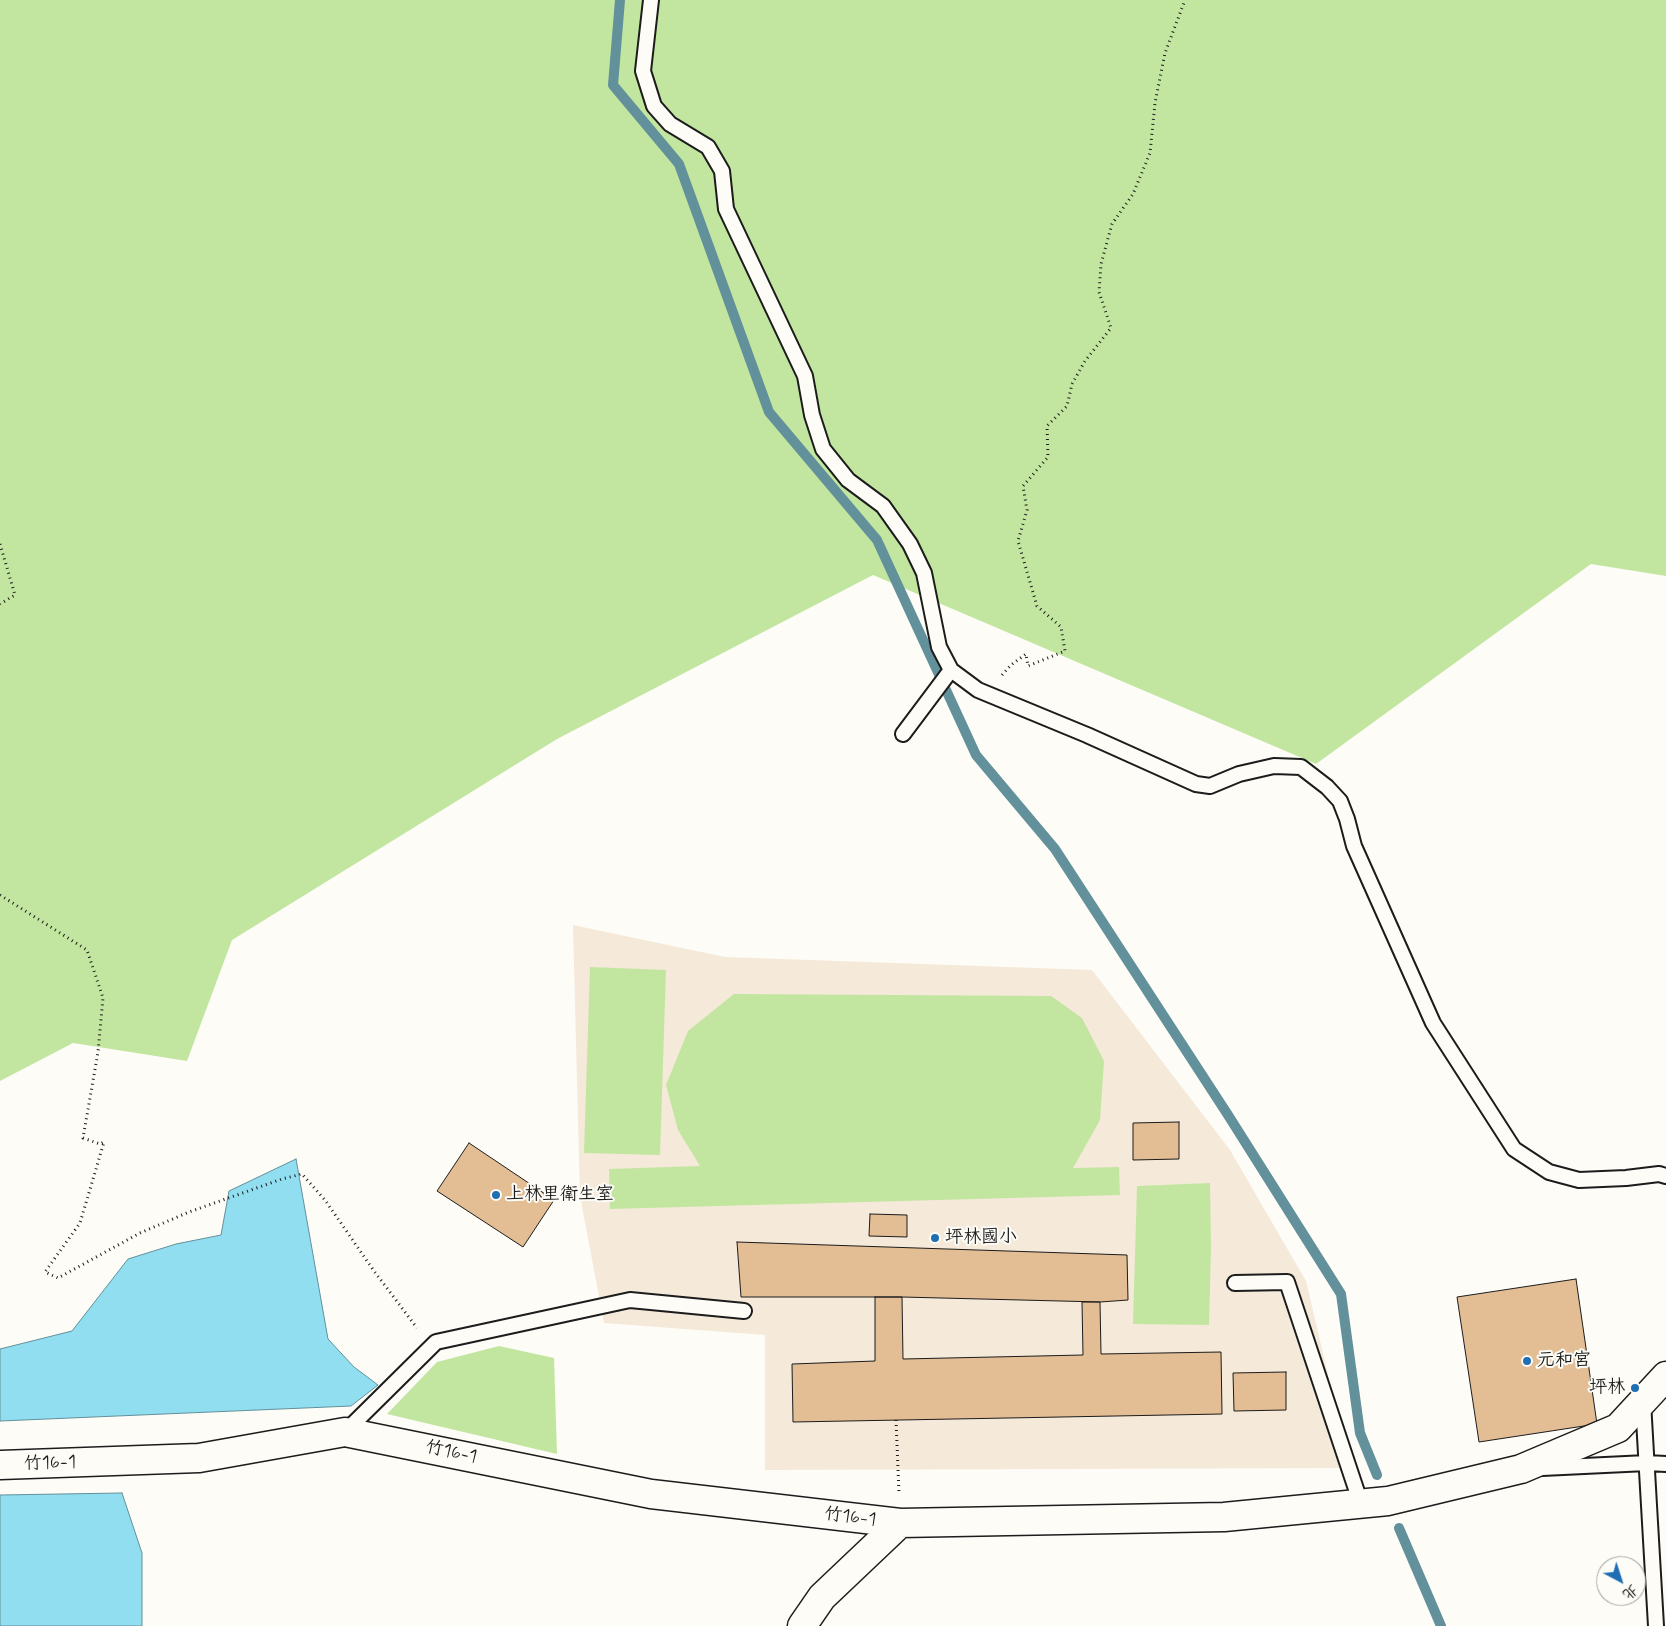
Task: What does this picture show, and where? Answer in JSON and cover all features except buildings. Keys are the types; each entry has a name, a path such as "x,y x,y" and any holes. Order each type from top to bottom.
{"street":[{"name":"竹16-1","path":"0,1465 199,1458 345,1432 651,1494 900,1523 1224,1517 1388,1501 1522,1469 1618,1428 1666,1376"},
{"path":"802,1626 822,1597 900,1523"}],"lane":[{"path":"652,0 643,71 654,106 670,124 708,147 722,170 726,209 805,376 812,415 823,449 848,480 883,506 910,544 924,573 939,647 951,670 978,690 1087,735 1196,784 1210,786 1239,774 1274,766 1301,766 1327,787 1340,801 1354,846 1433,1023 1514,1149 1549,1172 1579,1180 1626,1178 1659,1174 1666,1176"},
{"path":"903,734 951,670"},
{"path":"1234,1283 1288,1282 1361,1504"},
{"path":"345,1432 436,1342 630,1300 744,1311"},
{"path":"1643,1401 1656,1626"},
{"path":"1522,1469 1647,1463 1666,1464"}],"path":[{"path":"993,696 1001,677 1011,665 1026,654 1028,666 1064,651 1060,627 1037,606 1018,541 1028,510 1023,486 1048,457 1046,426 1067,406 1072,384 1085,361 1111,328 1099,292 1101,264 1112,224 1133,194 1150,153 1155,103 1165,53 1185,0"},
{"path":"0,544 15,595 0,604"},
{"path":"0,895 87,950 103,998 98,1052 83,1138 100,1144 104,1142 80,1223 45,1272 58,1278 140,1233 188,1212 282,1179 302,1174 325,1200 374,1271 431,1347"},
{"path":"896,1420 898,1458"}],"shaded area":[{"name":"坪林國小","path":"573,925 725,957 1092,970 1230,1150 1306,1281 1350,1468 765,1470 765,1335 604,1323 580,1196"}],"green space":[{"path":"0,0 1666,0 1666,576 1591,564 1316,764 873,575 557,739 232,940 187,1061 73,1043 0,1081"},
{"path":"590,967 666,970 660,1155 584,1153"},
{"path":"734,994 1051,996 1082,1018 1104,1061 1100,1120 1073,1168 1119,1167 1120,1195 610,1209 609,1169 700,1166 678,1130 666,1085 688,1031"},
{"path":"1210,1183 1209,1325 1133,1324 1137,1186"},
{"path":"499,1346 554,1358 557,1454 387,1414 437,1362"}],"water":[{"path":"296,1159 328,1339 354,1367 378,1385 351,1406 0,1421 0,1349 72,1331 128,1259 176,1244 221,1235 229,1191"},
{"path":"122,1493 142,1553 142,1626 0,1626 0,1495"}],"waterway":[{"path":"620,0 613,85 679,164 769,412 877,540 976,755 1055,849 1228,1115 1341,1294 1360,1433 1377,1475"},
{"path":"1399,1528 1441,1626"}],"place":[{"name":"上林里衛生室","path":"496,1195"},
{"name":"坪林國小","path":"935,1238"},
{"name":"元和宮","path":"1527,1361"},
{"name":"坪林","path":"1635,1388"}]}
